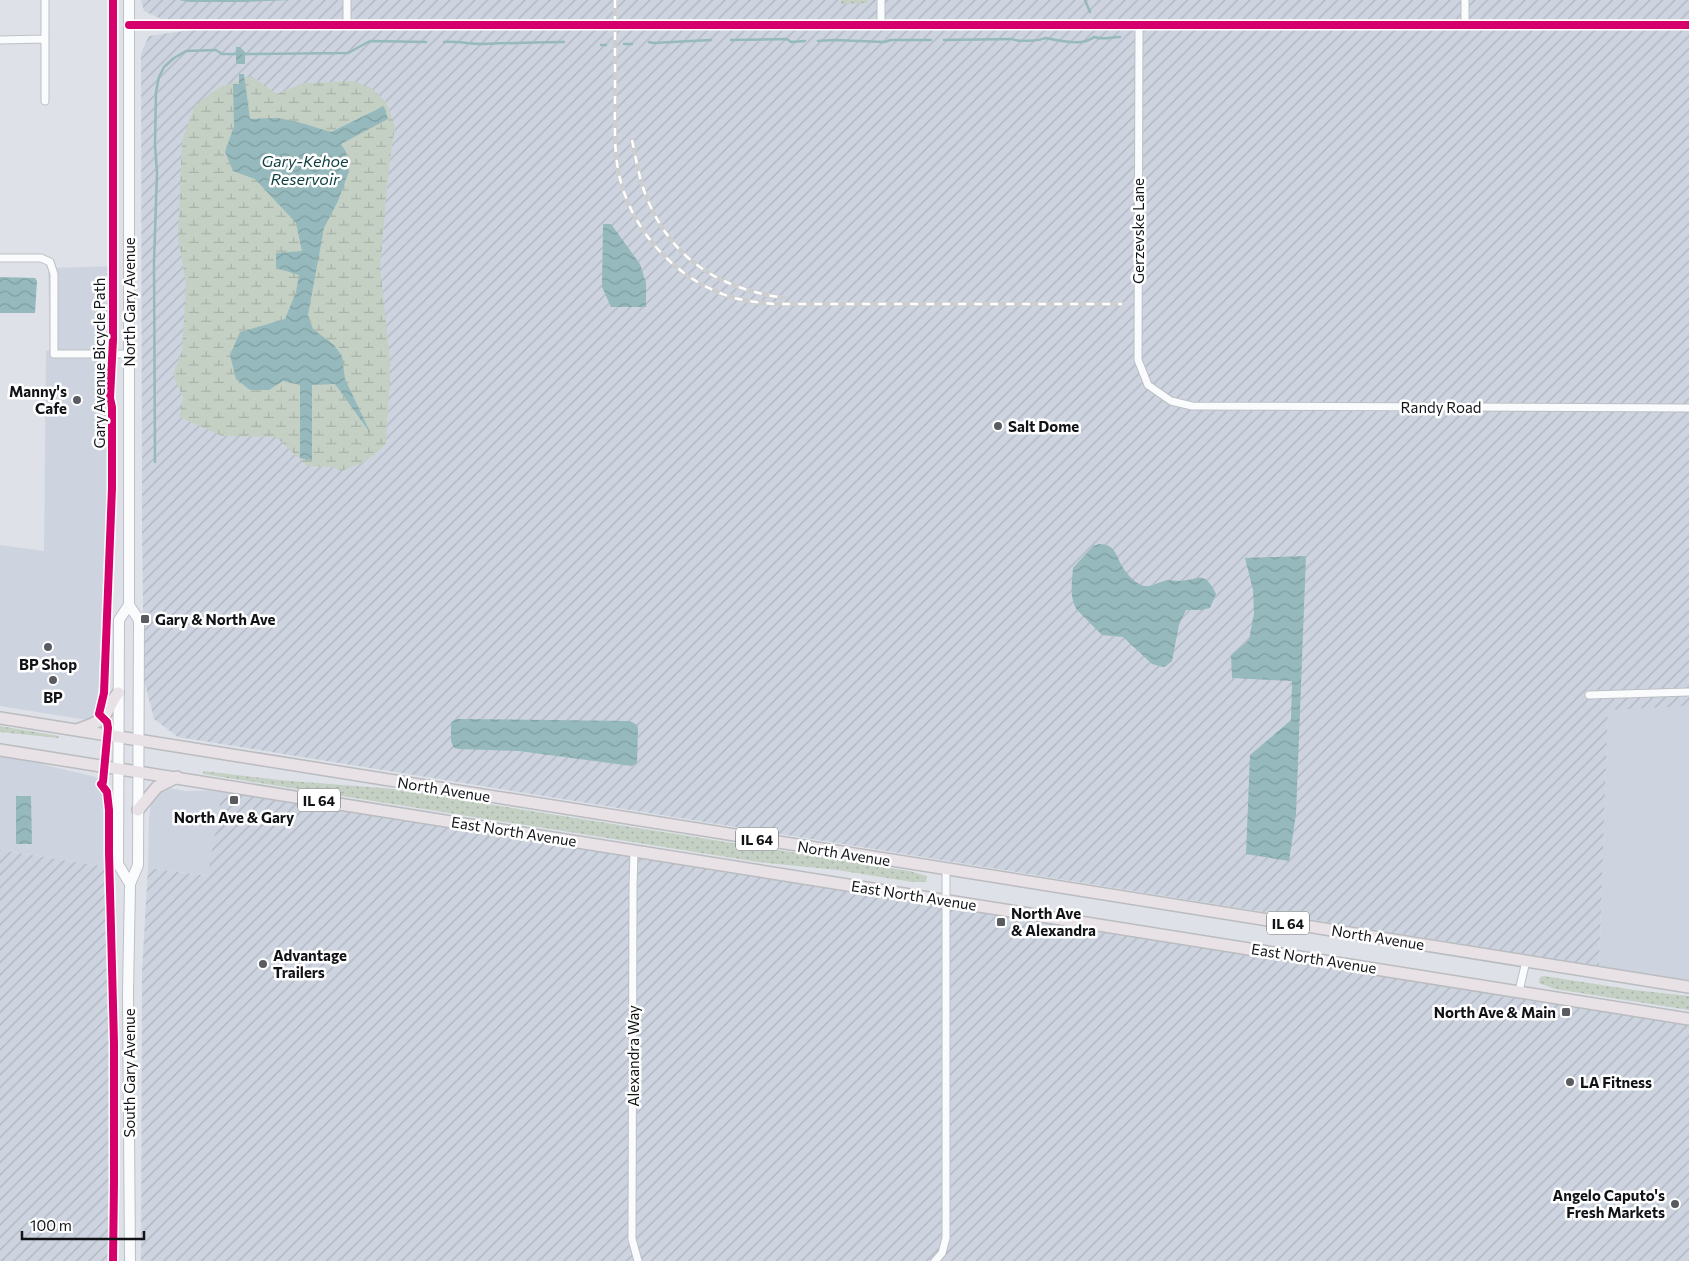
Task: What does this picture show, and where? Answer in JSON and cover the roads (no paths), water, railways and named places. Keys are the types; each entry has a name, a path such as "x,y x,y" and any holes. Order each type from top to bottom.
{"main road":[{"path":"77,730 89,726 102,718 118,693"},
{"name":"North Avenue","path":"0,718 1689,987"},
{"name":"IL 64","path":"0,750 138,771"},
{"name":"East North Avenue","path":"138,771 1689,1018"},
{"path":"138,810 157,787 177,777"}],"street":[{"path":"46,0 46,101"},
{"name":"North Gary Avenue","path":"129,0 129,605 139,620 138,771"},
{"path":"347,0 347,25"},
{"path":"881,0 881,25"},
{"path":"1464,0 1464,25"},
{"path":"129,25 1689,25"},
{"name":"Gerzevske Lane","path":"1139,25 1138,360 1148,385 1171,401 1192,406"},
{"path":"0,40 46,39"},
{"path":"0,258 41,258 50,262 54,274 54,354 129,354"},
{"name":"Randy Road","path":"1192,406 1689,408"},
{"name":"North Gary Avenue","path":"118,736 119,620 129,605"},
{"path":"1589,695 1689,692"},
{"path":"118,736 118,864 130,884"},
{"name":"South Gary Avenue","path":"130,1261 128,993 130,884 138,865 138,771"},
{"name":"Alexandra Way","path":"634,851 632,887 632,1239 638,1261"},
{"path":"935,1261 942,1253 946,1238 946,869"},
{"path":"1519,991 1526,961"}],"water":[{"path":"179,0 290,0 189,2"},
{"path":"236,47 240,47 245,52 245,64 236,64"},
{"name":"Gary-Kehoe Reservoir","path":"239,74 244,74 250,119 278,118 331,132 384,106 388,119 341,144 346,152 349,171 338,201 324,228 308,315 313,329 334,345 342,356 345,379 371,434 335,384 312,385 312,461 300,458 300,385 283,381 269,390 250,390 236,379 230,355 240,332 285,319 296,292 299,275 276,268 276,253 302,251 296,223 255,179 233,171 225,152 234,126 233,84 239,84"},
{"path":"603,224 611,224 640,264 646,283 646,307 611,307 602,287"},
{"path":"0,277 35,278 37,281 35,313 0,313"},
{"path":"1099,544 1112,548 1126,572 1141,585 1154,585 1167,580 1179,581 1200,578 1208,581 1212,586 1216,594 1210,608 1186,610 1179,625 1172,661 1166,666 1152,664 1123,637 1102,635 1074,605 1072,595 1073,568 1093,546"},
{"path":"1306,556 1296,814 1289,861 1246,854 1250,755 1291,720 1292,681 1232,678 1231,655 1249,640 1254,613 1253,590 1245,558"},
{"path":"457,719 630,721 637,725 638,729 637,763 632,766 519,751 454,748 451,741 451,722"},
{"path":"16,796 31,796 32,844 16,844"}],"waterway":[{"path":"1085,0 1090,12"},
{"path":"944,40 1012,39 1028,41 1045,38 1083,42 1094,37 1120,37"},
{"path":"731,40 787,39 791,42 805,41"},
{"path":"649,42 711,40"},
{"path":"818,41 884,42 891,40 931,40"},
{"path":"243,54 348,53 370,41 426,42"},
{"path":"444,42 483,44 564,42"},
{"path":"624,44 632,44"},
{"path":"601,45 606,45"},
{"path":"155,462 154,262 157,172 155,145 156,92 159,77 164,67 186,51 216,50 222,54 238,54"}],"railway":[{"path":"615,0 615,139 617,163 622,185 630,206 654,245 688,276 728,296 752,302 776,304 1122,304"},
{"path":"632,140 646,196 656,218 684,254 700,267 739,287 761,294 785,298"}],"place":[{"name":"Manny's Cafe","path":"77,400"},
{"name":"Salt Dome","path":"998,426"},
{"name":"Gary & North Ave","path":"145,619"},
{"name":"BP Shop","path":"48,647"},
{"name":"BP","path":"53,680"},
{"name":"North Ave & Gary","path":"234,800"},
{"name":"North Ave & Alexandra","path":"1001,922"},
{"name":"Advantage Trailers","path":"263,964"},
{"name":"North Ave & Main","path":"1566,1012"},
{"name":"LA Fitness","path":"1570,1082"},
{"name":"Angelo Caputo's Fresh Markets","path":"1675,1204"}]}
